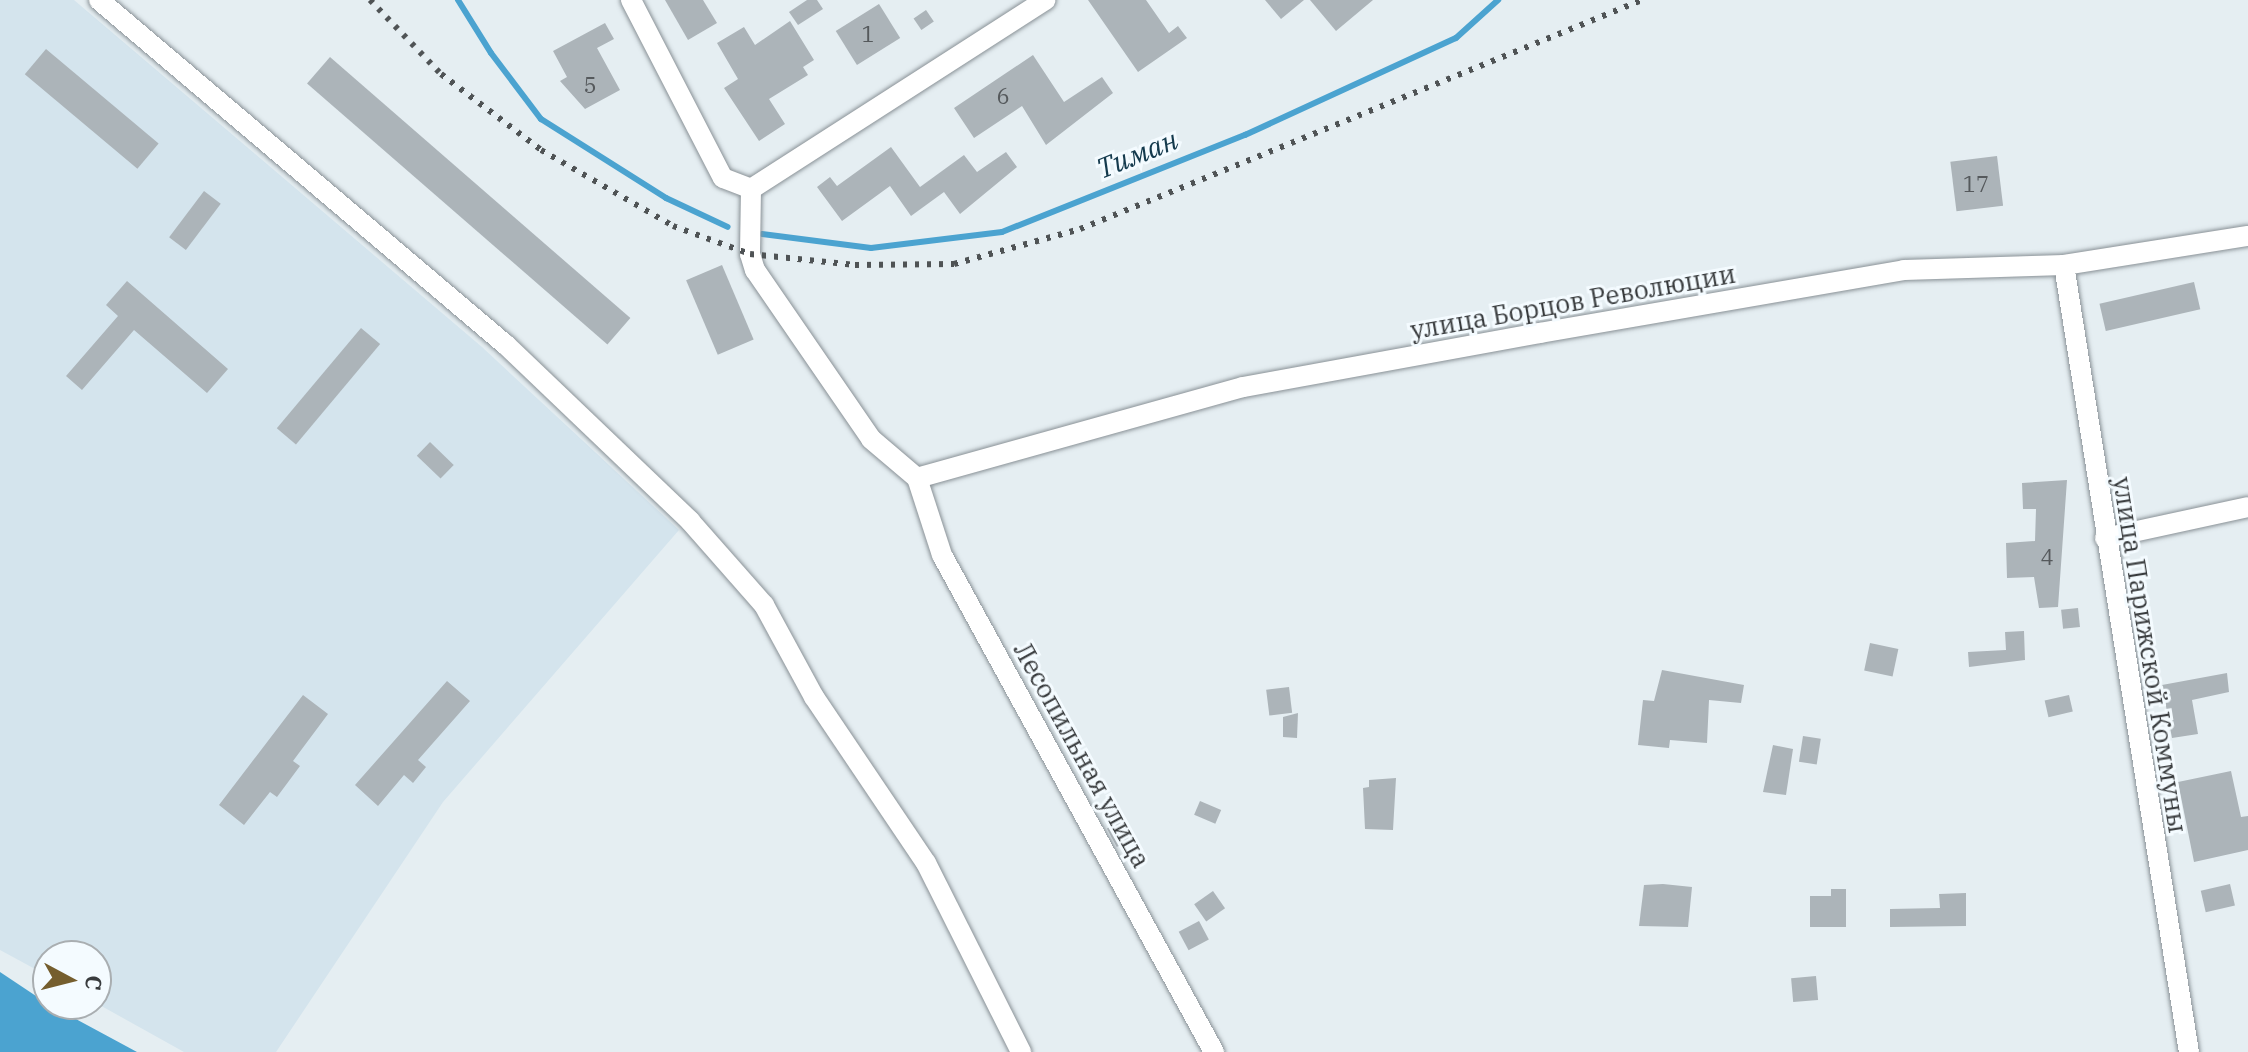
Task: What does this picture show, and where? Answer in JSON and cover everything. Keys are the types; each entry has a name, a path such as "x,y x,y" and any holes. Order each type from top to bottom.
{"street":[{"path":"99,0 506,345 690,521 764,605 814,697 926,863 1021,1052"},
{"path":"631,0 723,178 751,189"},
{"path":"751,189 1045,0"},
{"path":"751,189 750,254 755,270 871,439 917,478"},
{"name":"улица Борцов Революции","path":"917,478 1243,387 1904,270 2064,265 2248,236"},
{"name":"улица Парижской Коммуны","path":"2064,265 2189,1052"},
{"name":"Лесопильная улица","path":"917,478 942,555 1214,1052"},
{"path":"2105,538 2248,507"}],"shaded area":[{"path":"0,0 74,0 482,347 679,530 443,802 276,1052 184,1052 112,1012 112,940 32,940 32,967 0,950"}],"water":[{"path":"0,972 32,993 32,1020 78,1020 137,1052 0,1052"}],"building":[{"path":"665,0 703,0 717,23 688,40"},
{"path":"807,0 817,0 823,9 798,25 789,12"},
{"path":"1088,0 1146,0 1169,33 1178,26 1187,38 1138,72"},
{"path":"1265,0 1304,0 1281,19"},
{"path":"1310,0 1373,0 1336,31"},
{"path":"879,4 900,38 857,65 836,31"},
{"path":"926,10 934,22 921,30 914,18"},
{"path":"790,21 814,60 803,67 808,75 769,99 785,124 759,141 724,88 738,79 717,43 744,27 755,45"},
{"path":"605,23 614,39 597,48 620,90 585,109 560,81 567,77 553,51"},
{"path":"46,49 159,143 137,169 25,74"},
{"path":"1033,55 1064,102 1102,77 1113,93 1046,145 1022,106 974,138 954,108"},
{"path":"330,57 630,318 607,345 307,83"},
{"path":"891,147 920,187 964,155 977,172 1006,152 1017,167 960,214 944,192 911,216 890,186 842,221 817,187 830,177 837,186"},
{"path":"1997,156 2003,206 1956,211 1950,162"},
{"path":"204,191 221,204 186,250 169,237"},
{"path":"722,265 754,340 718,355 686,280"},
{"path":"127,281 228,369 207,393 134,330 82,390 66,376 118,316 106,305"},
{"path":"2194,282 2200,309 2106,331 2099,304"},
{"path":"361,328 380,344 296,444 277,428"},
{"path":"430,442 454,465 441,479 417,456"},
{"path":"2067,480 2058,607 2039,608 2034,577 2007,578 2006,543 2035,541 2036,509 2023,509 2022,483"},
{"path":"2078,608 2080,627 2063,629 2061,610"},
{"path":"2024,631 2025,660 1969,667 1968,652 2006,650 2005,632"},
{"path":"1870,643 1898,649 1893,676 1864,670"},
{"path":"1662,670 1744,685 1741,703 1709,700 1707,743 1670,740 1669,748 1638,745 1643,700 1654,701"},
{"path":"2227,673 2229,692 2192,700 2198,734 2172,738 2162,685"},
{"path":"447,681 470,701 418,760 426,767 413,783 404,775 378,806 355,785"},
{"path":"1289,687 1292,713 1269,716 1266,690"},
{"path":"303,695 328,714 293,761 300,766 277,797 270,792 244,825 219,805"},
{"path":"2069,695 2073,712 2048,717 2045,701"},
{"path":"1298,713 1297,738 1283,737 1283,717"},
{"path":"1803,736 1821,739 1817,764 1799,762"},
{"path":"1773,745 1793,749 1786,795 1763,792"},
{"path":"2231,771 2241,817 2248,816 2248,850 2194,862 2178,782"},
{"path":"1396,778 1393,830 1365,829 1363,788 1369,787 1369,780"},
{"path":"1200,801 1221,810 1215,824 1194,815"},
{"path":"1121,821 1131,840 1117,847 1107,829"},
{"path":"2230,884 2235,905 2206,912 2201,891"},
{"path":"1644,885 1692,887 1688,927 1639,926"},
{"path":"1831,889 1846,889 1846,927 1810,927 1810,896 1831,896"},
{"path":"1213,891 1225,908 1206,921 1194,904"},
{"path":"1966,893 1966,926 1890,927 1890,909 1940,908 1939,894"},
{"path":"1199,921 1209,940 1189,950 1179,932"},
{"path":"1816,976 1818,1000 1793,1002 1791,978"}],"waterway":[{"name":"Тиман","path":"458,0 491,53 541,119 666,198 728,227"},
{"name":"Тиман","path":"762,234 871,248 1002,232 1245,135 1456,38 1498,0"}],"railway":[{"path":"370,0 441,74 541,150 673,226 750,254 855,265 954,264 1080,229 1642,0"}]}
